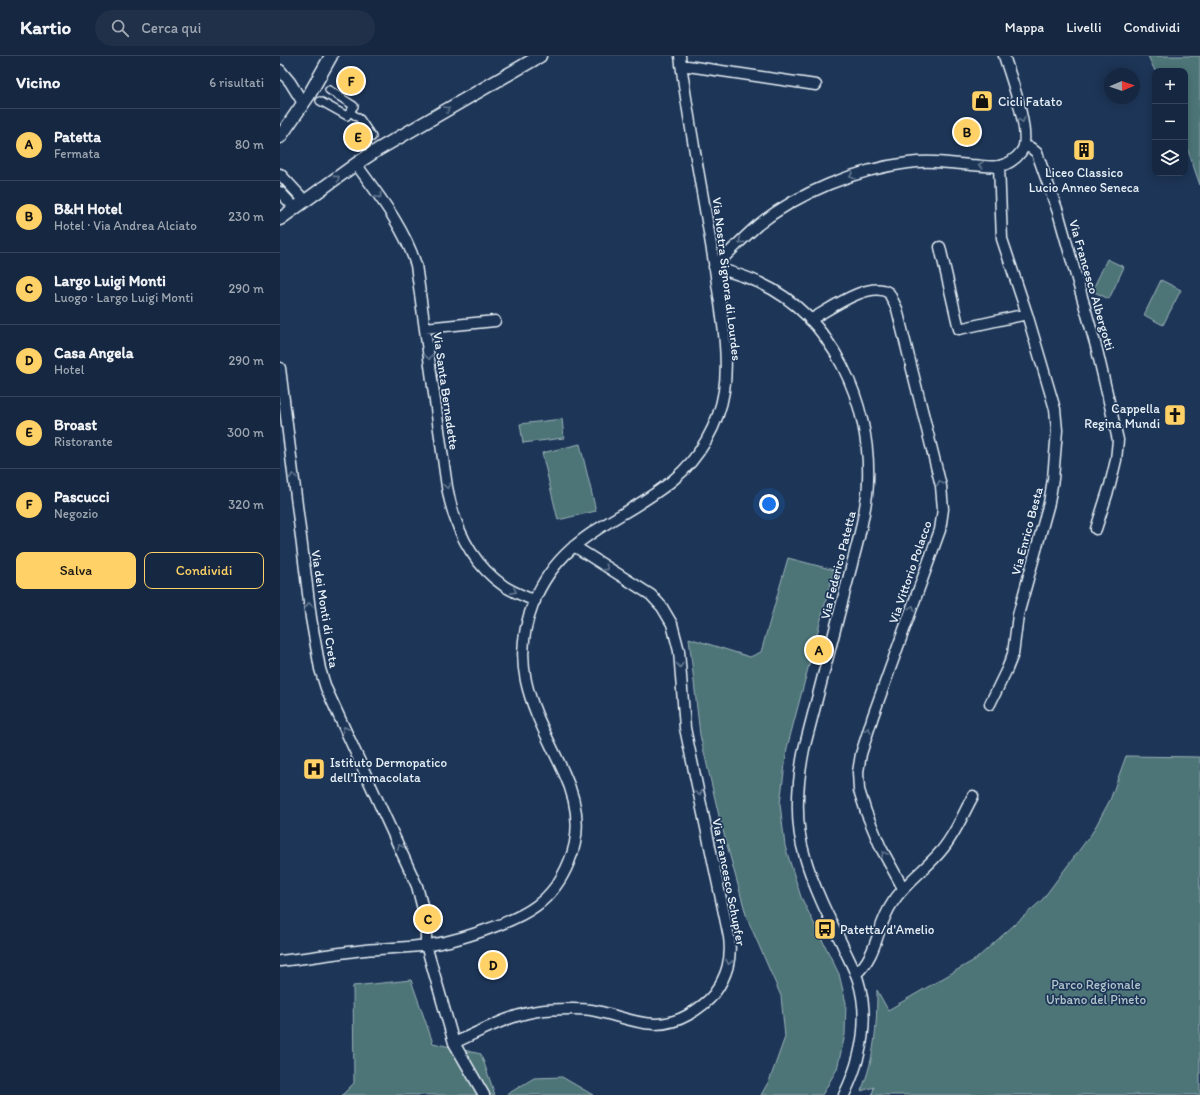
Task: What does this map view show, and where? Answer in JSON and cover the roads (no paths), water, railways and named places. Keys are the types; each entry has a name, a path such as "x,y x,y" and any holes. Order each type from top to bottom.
{"street":[{"path":"280,137 303,104 331,56"},
{"path":"280,219 356,164 540,56"},
{"path":"714,267 758,226 780,210 804,196 849,177 885,167 915,162 942,162 999,166 1014,159 1022,152 1025,146 1025,137 1023,121 1004,56"},
{"path":"680,61 816,85"},
{"name":"Via Nostra Signora di Lourdes","path":"280,961 363,950 426,945 449,941 476,933 518,917 534,908 556,886 565,872 574,849 577,823 573,794 530,698 524,670 523,655 525,634 535,601 541,587 552,571 574,546 674,479 693,459 708,436 720,407 724,392 726,374 724,337 680,61"},
{"path":"280,70 290,82 303,104"},
{"path":"320,101 347,116 354,106 329,90"},
{"path":"350,112 360,119 372,137"},
{"name":"Via Francesco Albergotti","path":"1025,146 1031,148 1037,153 1058,212 1101,364 1106,394 1118,440 1118,450 1113,472 1096,529"},
{"name":"Via Santa Bernadette","path":"356,164 396,220 410,247 418,271 447,487 459,531 468,548 491,576 505,587 535,601"},
{"name":"Via Enrico Besta","path":"990,704 1012,659 1018,615 1047,512 1056,450 1057,430 1055,409 1027,314 1002,239 999,166"},
{"path":"280,174 305,201"},
{"path":"280,192 295,208"},
{"path":"940,247 959,329 1027,314"},
{"name":"Via Federico Patetta","path":"714,267 742,275 768,286 791,303 810,320 832,348 842,364 856,394 864,426 868,455 868,481 863,520 804,749 799,779 798,804 798,817 802,845 809,870 821,900 856,974 862,998 863,1029 860,1046 856,1066 844,1095"},
{"name":"Via Vittorio Polacco","path":"810,320 854,295 866,291 878,289 888,294 897,309 941,486 943,509 940,530 873,716 861,754 858,772 859,790 866,812 881,848 903,888"},
{"path":"425,328 495,320"},
{"name":"Via dei Monti di Creta","path":"280,368 305,576 320,669 326,688 416,883 424,912 426,945"},
{"name":"Via Francesco Schupfer","path":"454,1043 507,1019 544,1010 590,1010 645,1024 665,1024 695,1011 711,997 721,983 729,962 729,937 685,728 679,651 672,624 662,607 650,596 574,546"},
{"path":"856,974 869,960 884,916 903,888 946,846 973,796"},
{"path":"426,945 454,1043 484,1095"}],"place":[{"name":"Pascucci","path":"351,81"},
{"name":"Cicli Fatato","path":"982,101"},
{"name":"B&H Hotel","path":"967,132"},
{"name":"Broast","path":"358,137"},
{"name":"Liceo Classico Lucio Anneo Seneca","path":"1084,150"},
{"name":"Cappella Regina Mundi","path":"1175,415"},
{"name":"Patetta","path":"819,650"},
{"name":"Istituto Dermopatico dell'Immacolata","path":"314,769"},
{"name":"Largo Luigi Monti","path":"428,919"},
{"name":"Patetta/d'Amelio","path":"825,929"},
{"name":"Casa Angela","path":"493,965"}],"park label":[{"name":"Parco Regionale Urbano del Pineto","path":"1096,992"}]}
